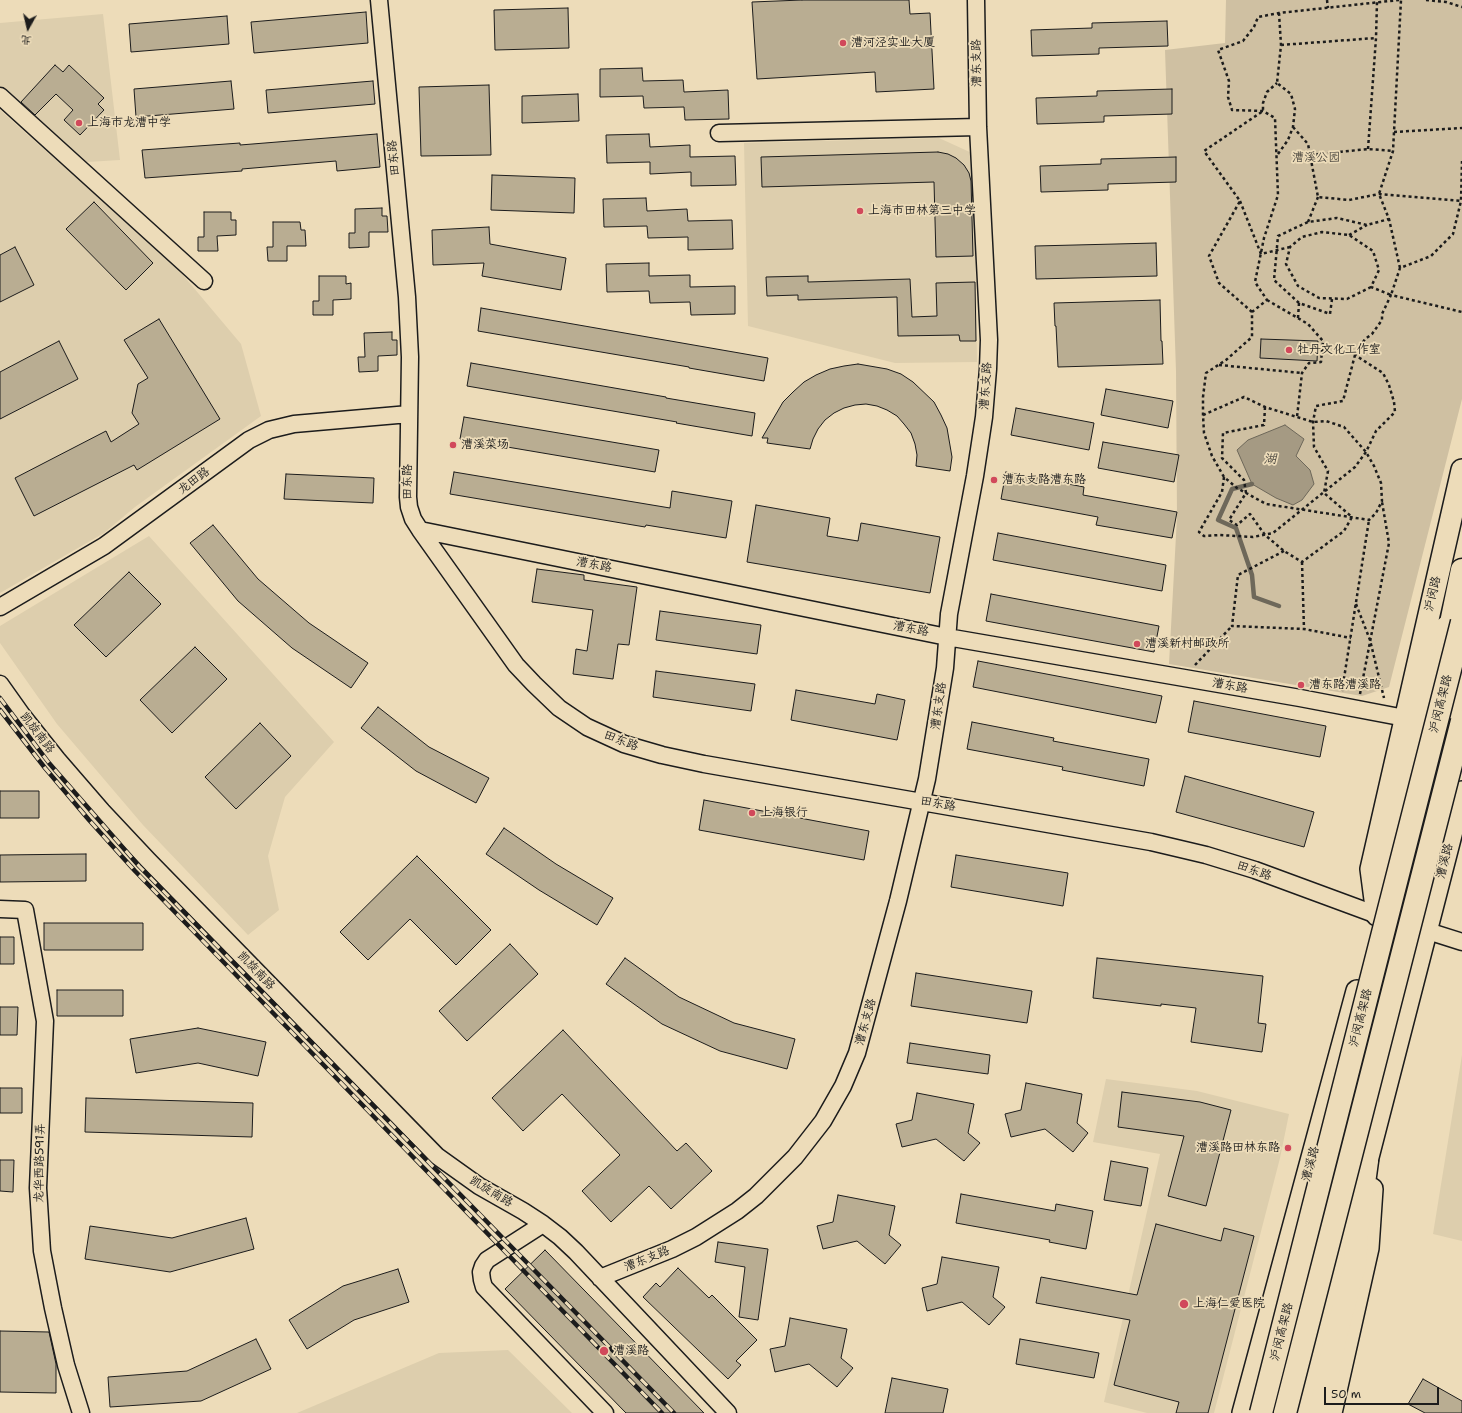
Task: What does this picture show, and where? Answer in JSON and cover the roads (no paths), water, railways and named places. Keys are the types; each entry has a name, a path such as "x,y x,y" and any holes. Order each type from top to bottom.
{"highway":[{"path":"1399,871 1462,570"},
{"name":"沪闵高架路","path":"1261,1413 1462,622"},
{"name":"沪闵高架路","path":"1285,1413 1462,721"},
{"path":"1320,1413 1335,1339 1355,1265 1357,1235 1367,1161"}],"main road":[{"name":"沪闵路","path":"1396,716 1462,470"},
{"name":"漕溪路","path":"1243,1413 1312,1162 1377,915 1462,560"},
{"name":"漕溪路","path":"1377,915 1371,869 1396,716"},
{"name":"漕溪路","path":"1302,1413 1332,1279 1367,1161 1462,792"},
{"name":"漕溪路","path":"1332,1413 1368,1248 1372,1193 1367,1161"}],"street":[{"name":"田东路","path":"379,0 407,297 410,357 408,497 411,513 420,530 516,664 558,708 587,727 624,744 662,755 704,764 1151,842 1206,855 1262,873 1427,932 1462,942"},
{"name":"漕东支路","path":"600,1278 672,1249 696,1237 737,1211 756,1196 795,1157 823,1121 843,1086 857,1053 896,909 932,754 945,668 949,614 975,476 984,417 989,340 978,127 976,0"},
{"path":"0,96 204,281"},
{"path":"719,133 978,127"},
{"name":"龙田路","path":"0,607 104,546 249,440 269,430 294,424 409,414"},
{"name":"漕东路","path":"420,530 947,636 1396,716"},
{"name":"凯旋南路","path":"0,684 22,715 57,759 148,860 437,1156 479,1186 543,1224 576,1252 728,1413"},
{"name":"龙华西路591弄","path":"0,909 25,910 45,1021 38,1188 42,1250 66,1365 81,1413"},
{"path":"543,1224 487,1260 481,1272 482,1280 484,1286 605,1413"}],"water":[{"name":"湖","path":"1285,425 1304,439 1296,456 1310,470 1314,484 1302,500 1293,505 1276,498 1252,484 1237,450 1248,440"}],"waterway":[{"path":"1252,484 1232,489 1218,520 1236,528 1252,575 1254,597 1279,606"}],"railway":[{"path":"0,698 49,763 139,866 674,1413"},
{"path":"0,710 45,768 135,871 662,1413"}],"place":[{"name":"漕河泾实业大厦","path":"843,43"},
{"name":"上海市龙漕中学","path":"79,123"},
{"name":"上海市田林第三中学","path":"860,211"},
{"name":"牡丹文化工作室","path":"1289,350"},
{"name":"漕溪菜场","path":"453,445"},
{"name":"漕东支路漕东路","path":"994,480"},
{"name":"漕溪新村邮政所","path":"1137,644"},
{"name":"漕东路漕溪路","path":"1301,685"},
{"name":"上海银行","path":"752,813"},
{"name":"漕溪路田林东路","path":"1288,1148"},
{"name":"上海仁爱医院","path":"1184,1304"},
{"name":"漕溪路","path":"604,1351"}],"park label":[{"name":"漕溪公园","path":"1316,158"}]}
